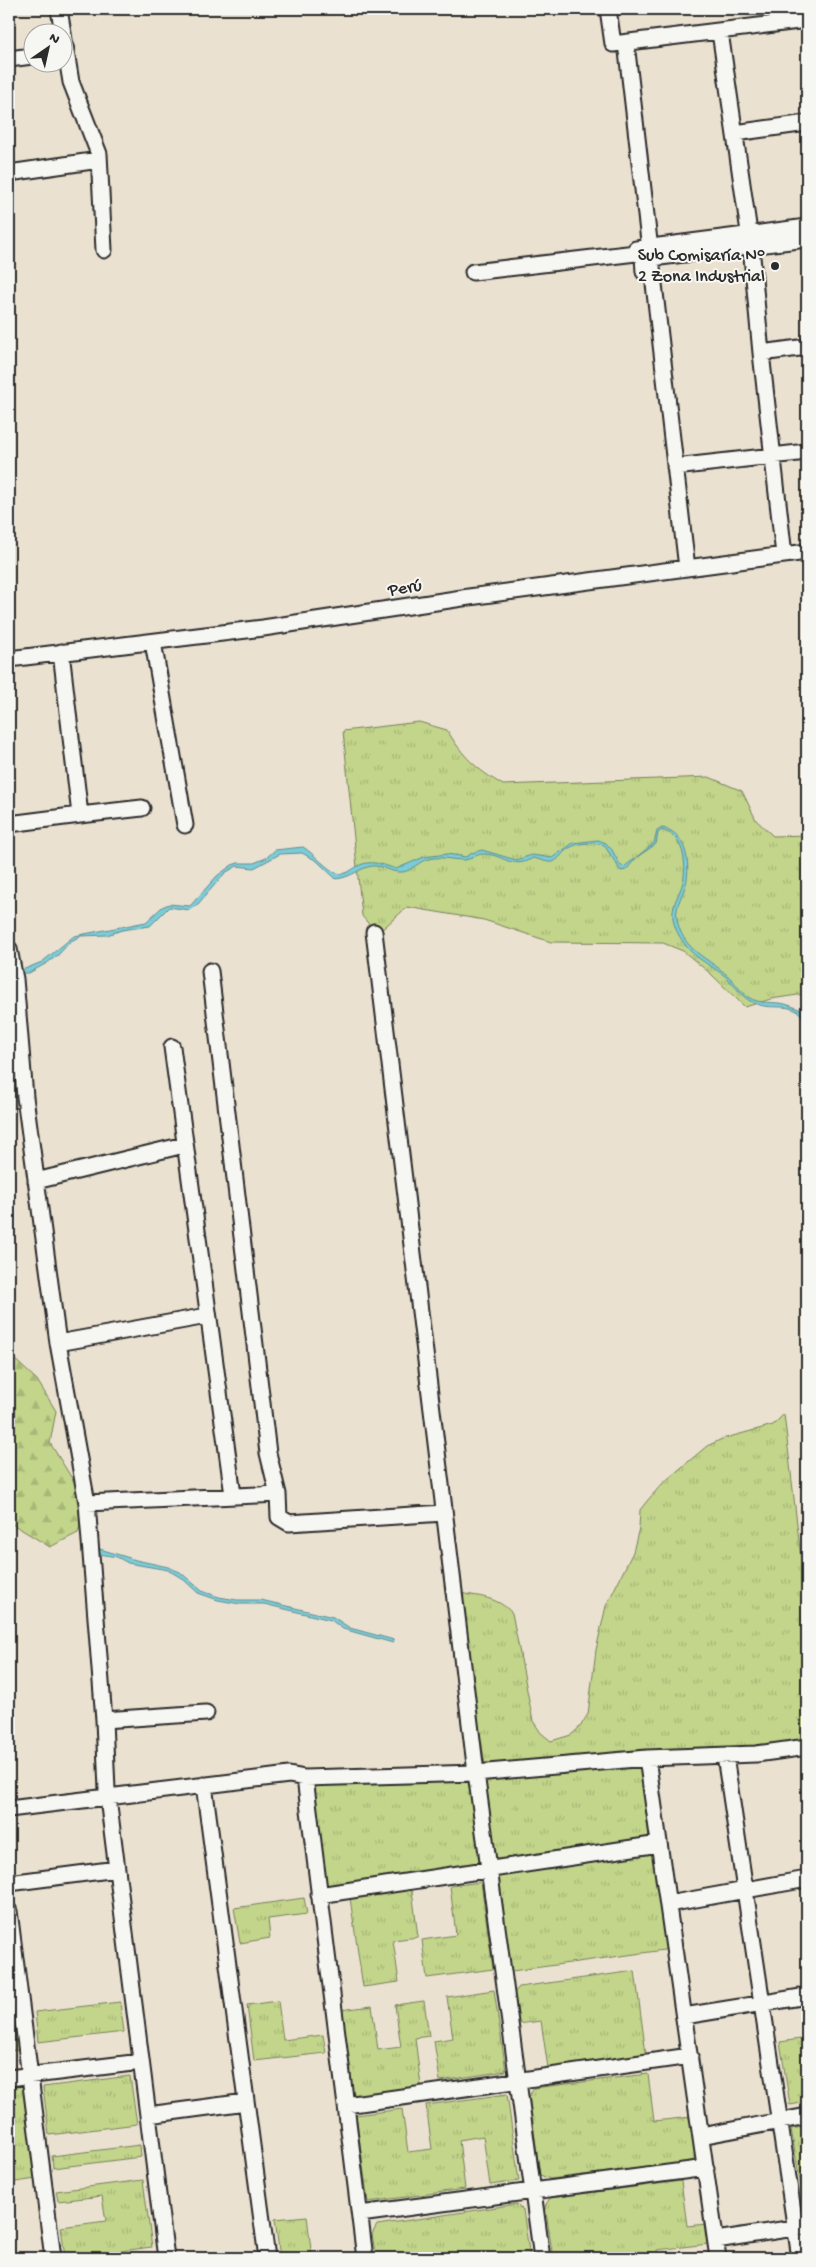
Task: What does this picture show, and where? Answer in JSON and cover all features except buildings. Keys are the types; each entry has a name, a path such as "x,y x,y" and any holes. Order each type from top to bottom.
{"street":[{"path":"58,9 60,22"},
{"path":"608,9 612,44 807,20"},
{"path":"720,32 750,241 784,555"},
{"path":"626,43 646,297 651,320 660,328 687,568"},
{"path":"9,59 22,57"},
{"path":"69,72 99,154 104,250"},
{"path":"735,133 807,123"},
{"path":"9,173 99,160"},
{"path":"750,241 807,227"},
{"path":"473,272 750,241 807,239"},
{"path":"761,353 807,347"},
{"path":"675,467 807,452"},
{"name":"Perú","path":"9,659 153,642 807,552"},
{"path":"153,642 184,825"},
{"path":"61,652 80,815"},
{"path":"9,824 142,808"},
{"path":"374,932 476,1773 542,2258"},
{"path":"10,955 15,979 25,1096 58,1343 87,1503 108,1797 166,2258"},
{"path":"210,971 268,1454 278,1494 279,1517 289,1523 444,1513"},
{"path":"172,1047 207,1316 233,1495"},
{"path":"36,1180 184,1145"},
{"path":"58,1343 207,1316"},
{"path":"87,1503 278,1494"},
{"path":"104,1720 206,1714"},
{"path":"9,1809 289,1775 305,1778 476,1773 647,1758 756,1754 807,1747"},
{"path":"726,1756 780,2121 801,2227 800,2258"},
{"path":"647,1758 718,2258"},
{"path":"305,1778 366,2258"},
{"path":"204,1785 267,2258"},
{"path":"320,1895 659,1844"},
{"path":"9,1883 117,1869"},
{"path":"668,1904 807,1879"},
{"path":"9,1910 53,2258"},
{"path":"684,2016 807,1996"},
{"path":"346,2105 690,2056"},
{"path":"9,2078 141,2062"},
{"path":"148,2115 246,2102"},
{"path":"701,2136 807,2116"},
{"path":"360,2214 706,2168"},
{"path":"716,2240 801,2227"}],"green space":[{"path":"419,722 447,730 471,762 503,785 709,777 742,791 756,820 773,836 807,835 807,964 803,965 804,994 771,999 745,1007 711,974 683,951 663,943 551,942 484,920 407,907 377,934 362,916 343,731"},
{"path":"11,1356 37,1380 56,1411 50,1443 86,1501 78,1533 50,1547 9,1522 9,1357"},
{"path":"784,1414 807,1608 807,1743 488,1767 485,1765 458,1593 494,1600 512,1613 533,1721 541,1733 551,1741 571,1735 580,1727 588,1714 596,1650 606,1606 633,1552 639,1528 640,1510 663,1483 707,1446 722,1439 773,1425"},
{"path":"639,1766 641,1769 649,1836 645,1840 499,1859 495,1856 486,1783 489,1779"},
{"path":"465,1781 470,1784 480,1860 476,1863 327,1887 324,1884 313,1791 318,1785"},
{"path":"650,1853 654,1856 667,1947 664,1950 512,1971 509,1968 498,1878 501,1875"},
{"path":"481,1882 493,1969 427,1978 422,1940 456,1935 450,1886"},
{"path":"412,1890 418,1937 393,1940 399,1982 363,1987 350,1898"},
{"path":"304,1898 307,1914 268,1919 270,1938 240,1943 234,1908"},
{"path":"9,1971 19,2050 9,2051"},
{"path":"635,1971 646,2054 548,2068 541,2021 518,2024 514,1993 519,1987"},
{"path":"494,1990 506,2071 440,2081 434,2041 453,2038 447,1997"},
{"path":"278,2001 283,2040 323,2035 326,2053 254,2061 247,2005"},
{"path":"424,2001 429,2036 415,2038 421,2086 352,2096 340,2010 372,2006 378,2050 401,2047 395,2005"},
{"path":"120,2002 124,2032 38,2042 35,2012"},
{"path":"807,2038 807,2102 790,2105 780,2042"},
{"path":"648,2074 654,2121 692,2117 697,2156 692,2162 550,2179 540,2175 529,2096 534,2088"},
{"path":"130,2076 137,2124 49,2135 43,2087"},
{"path":"24,2086 36,2179 9,2183 9,2088"},
{"path":"507,2094 519,2181 490,2185 483,2136 459,2140 465,2189 368,2202 356,2115 402,2109 408,2152 432,2149 426,2105"},
{"path":"807,2126 807,2216 806,2216 791,2129"},
{"path":"140,2145 141,2157 53,2168 52,2156"},
{"path":"143,2180 152,2247 65,2258 61,2227 106,2221 102,2196 58,2201 56,2191"},
{"path":"681,2181 687,2226 706,2224 708,2244 657,2250 658,2258 553,2258 545,2206 550,2198"},
{"path":"517,2204 523,2210 530,2258 376,2258 372,2234 377,2225"},
{"path":"307,2216 312,2258 280,2258 275,2219"}],"water":[{"path":"662,828 670,830 677,835 687,858 686,884 677,913 678,924 686,941 698,953 730,977 748,997 757,1001 785,1004 807,1011 807,1014 803,1015 807,1026 807,1039 805,1024 800,1013 792,1009 765,1006 749,1000 725,976 694,955 684,943 676,929 673,913 674,904 683,882 684,859 675,838 662,830 658,833 656,844 637,857 626,870 621,871 604,845 594,843 569,848 553,862 533,858 519,863 489,854 482,854 464,860 440,858 425,860 408,871 402,872 372,866 336,879 317,861 302,853 280,854 254,868 237,866 225,873 198,904 189,910 169,907 150,926 122,930 107,935 81,936 71,941 58,955 47,963 29,973 22,973 22,970 42,962 74,936 146,922 162,907 169,904 190,906 217,876 232,865 254,863 266,858 275,850 303,847 334,872 343,874 368,863 377,863 396,869 424,857 447,854 466,857 482,850 516,860 532,855 552,858 573,843 598,840 606,843 620,865 624,867 654,843 657,831"},
{"path":"100,1549 168,1567 180,1572 202,1591 219,1597 237,1600 261,1600 333,1617 350,1628 394,1640 393,1643 343,1629 331,1620 264,1604 240,1604 218,1600 198,1593 183,1579 168,1570 128,1563 117,1557 99,1554"}],"place":[{"name":"Sub Comisaría N° 2 Zona Industrial","path":"775,266"}]}
